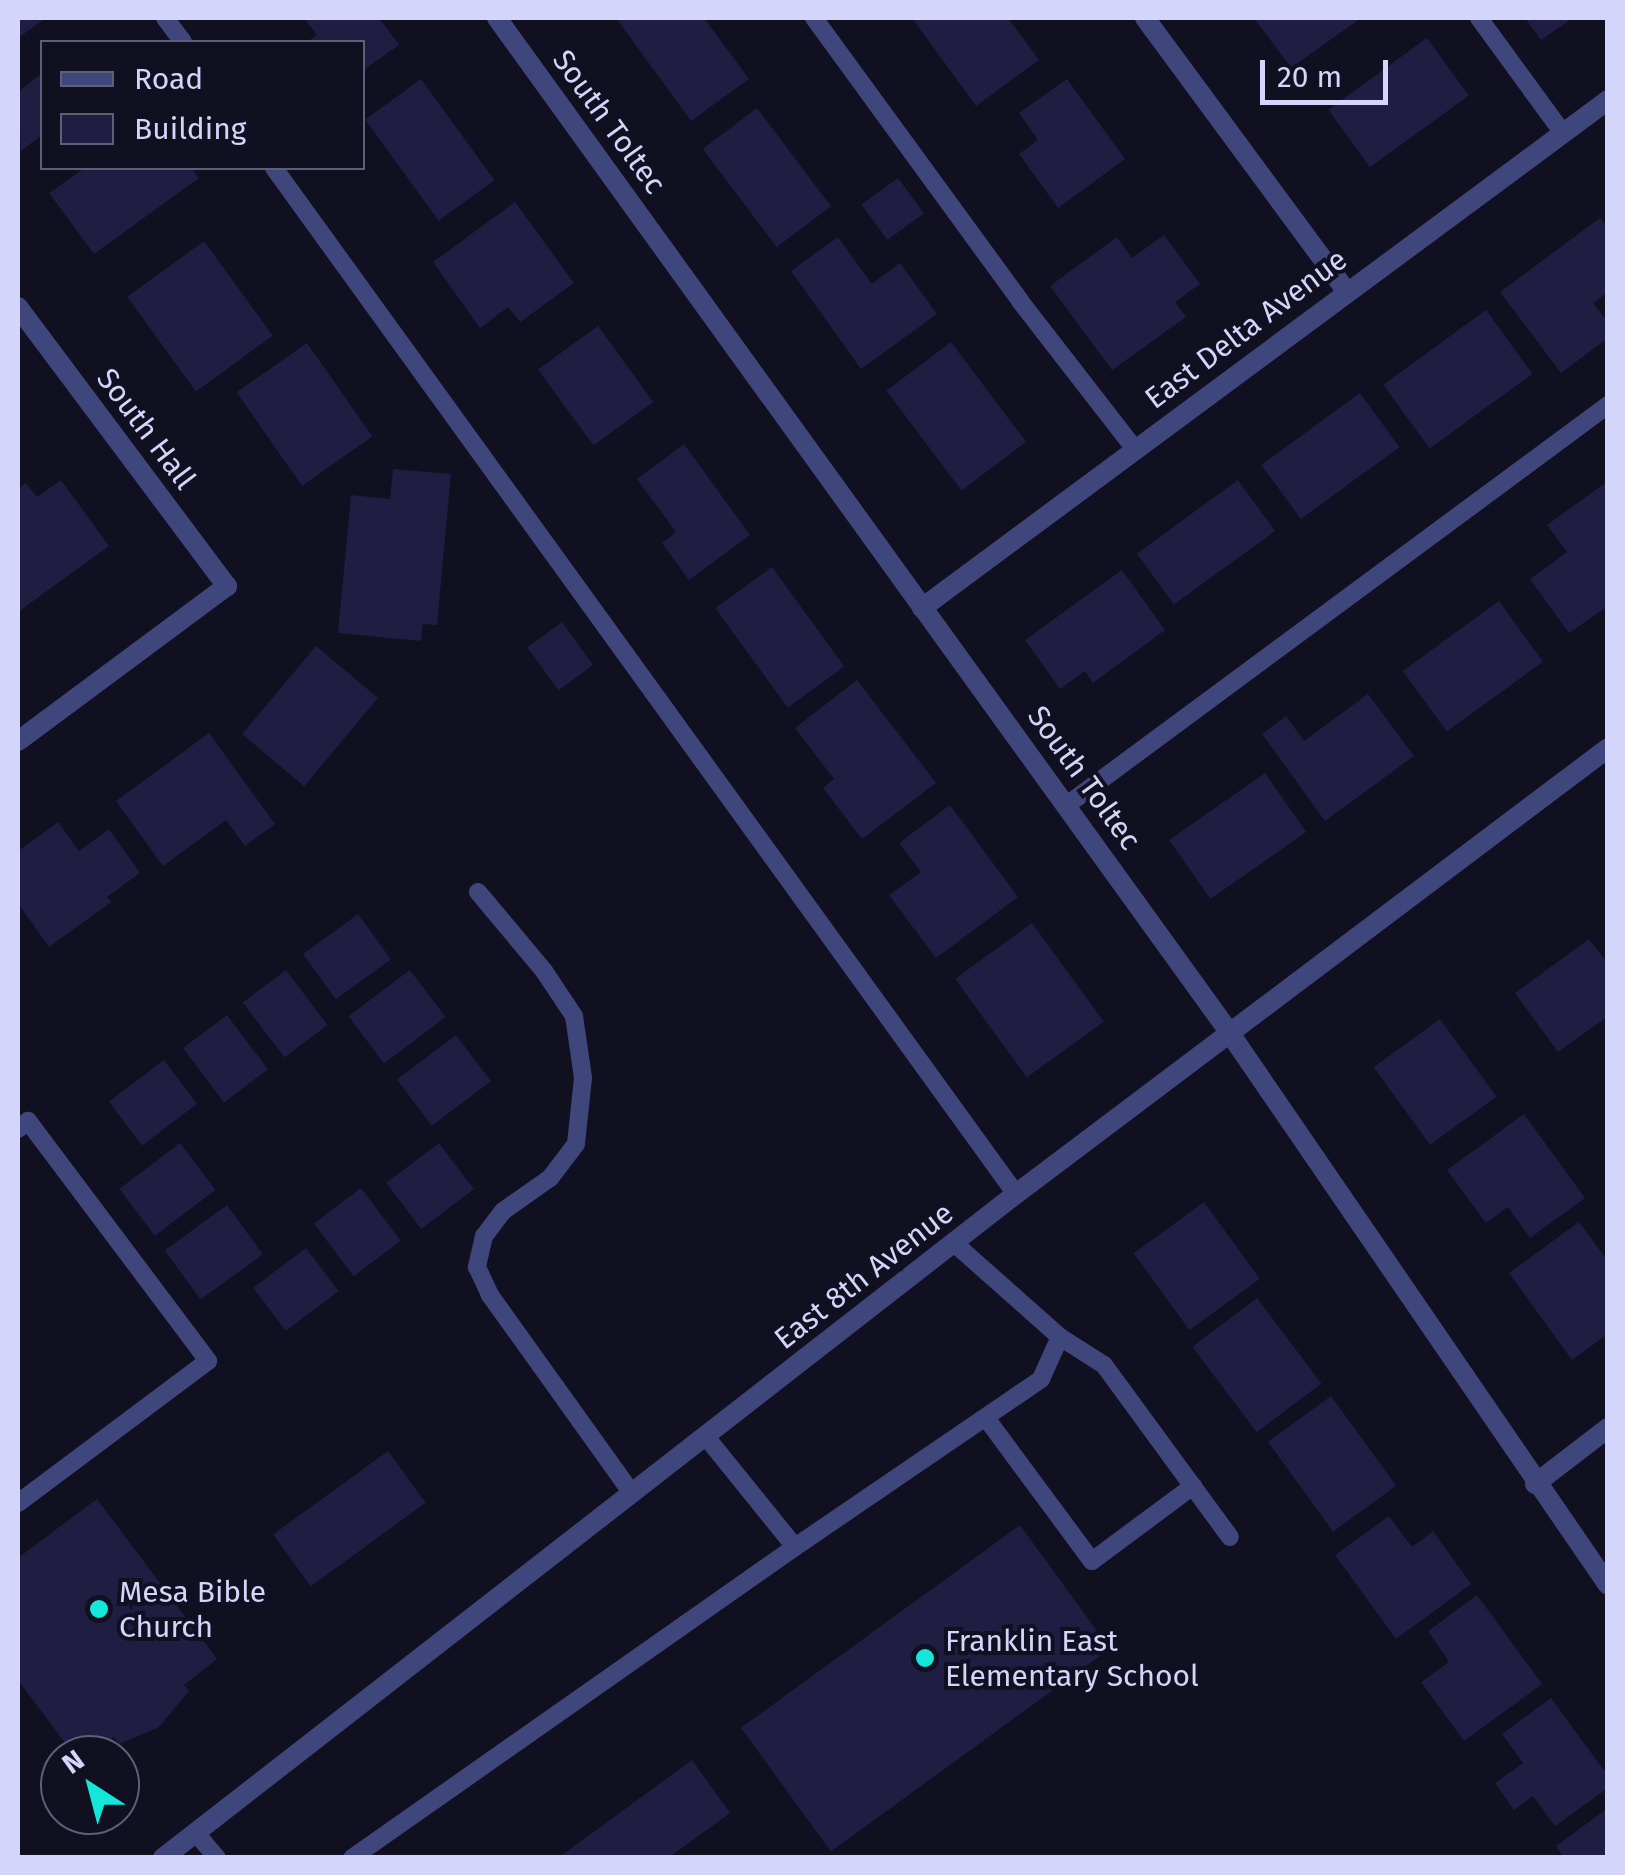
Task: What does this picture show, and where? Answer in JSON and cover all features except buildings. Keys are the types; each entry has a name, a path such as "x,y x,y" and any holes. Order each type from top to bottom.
{"street":[{"name":"South Toltec","path":"497,18 1229,1032 1534,1484 1608,1586"},
{"path":"1146,18 1347,292"},
{"name":"East Delta Avenue","path":"922,608 1608,100"},
{"name":"South Hall","path":"18,307 227,586 18,741"},
{"name":"East 8th Avenue","path":"163,1858 708,1438 1016,1194 1608,748"},
{"path":"1534,1484 1608,1428"}],"lane":[{"path":"165,18 182,40"},
{"path":"814,18 1020,300 1136,449"},
{"path":"1479,18 1563,133"},
{"path":"275,170 1016,1194"},
{"path":"1067,805 1608,405"},
{"path":"478,892 544,970 574,1016 584,1078 576,1144 550,1178 503,1211 484,1236 476,1267 490,1294 632,1493"},
{"path":"18,1129 28,1121 208,1361 18,1503"},
{"path":"954,1243 1060,1337 1104,1365 1230,1537"},
{"path":"352,1858 1041,1379 1060,1337"},
{"path":"986,1418 1092,1560 1193,1486"},
{"path":"708,1438 795,1547"},
{"path":"196,1833 217,1858"}],"place":[{"name":"Mesa Bible Church","path":"99,1609"},
{"name":"Franklin East Elementary School","path":"925,1658"}]}
